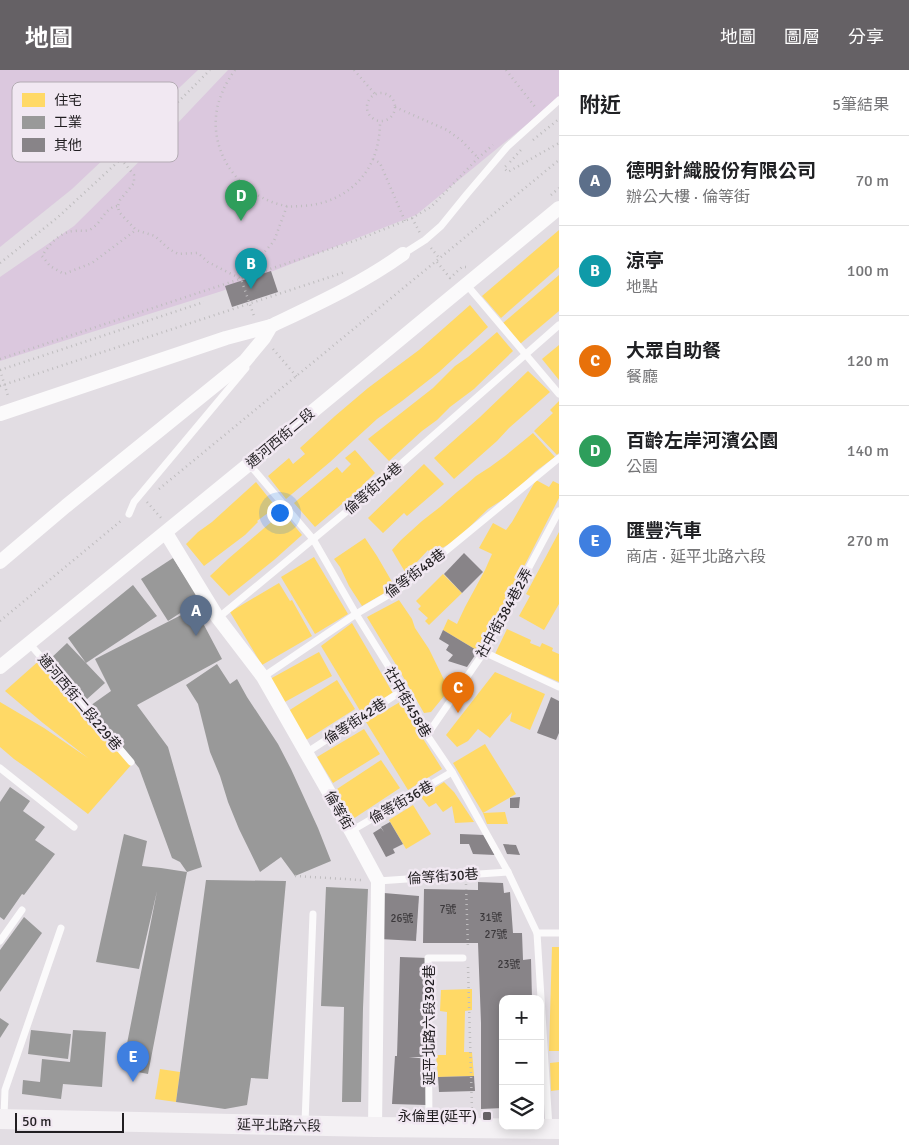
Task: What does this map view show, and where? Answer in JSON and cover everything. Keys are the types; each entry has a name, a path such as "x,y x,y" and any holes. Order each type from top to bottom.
{"main road":[{"name":"延平北路六段","path":"2,1119 305,1126 554,1129"}],"street":[{"name":"通河西街二段","path":"0,667 165,527 249,464 559,208"},
{"path":"0,414 226,338 268,332 379,271 403,254"},
{"path":"0,562 244,361 268,332"},
{"name":"倫等街","path":"165,527 218,618 263,677 378,881 375,1127"}],"lane":[{"path":"403,254 425,240 441,226 506,147 559,100"},
{"path":"466,284 559,394"},
{"name":"倫等街54巷","path":"218,618 352,507 559,325"},
{"path":"129,514 134,502 246,368 244,361"},
{"name":"倫等街48巷","path":"263,677 356,614 402,586 559,458"},
{"name":"社中街458巷","path":"249,464 313,539 403,690 427,735 452,772 508,872 537,933"},
{"name":"社中街384巷2弄","path":"427,735 484,652 559,511"},
{"name":"通河西街二段229巷","path":"29,643 131,762"},
{"path":"484,652 559,687"},
{"name":"倫等街42巷","path":"306,752 403,690"},
{"path":"0,768 74,827"},
{"name":"倫等街36巷","path":"351,831 452,772"},
{"name":"倫等街30巷","path":"378,881 508,872"},
{"path":"0,941 22,910"},
{"path":"305,1126 313,914"},
{"path":"2,1119 5,1090 61,928"},
{"path":"554,1129 537,933 559,933"},
{"name":"延平北路六段392巷","path":"429,1127 428,958 466,958"}],"path":[{"path":"178,102 210,70"},
{"path":"235,70 222,93 218,106 216,133 219,146 231,171 249,190 271,202 287,206 310,206 324,203 348,191 367,171 373,159 378,146 380,122"},
{"path":"354,70 376,94"},
{"path":"506,70 536,109"},
{"path":"381,93 391,97 395,108 390,118 380,122 370,117 366,107 370,97 381,93"},
{"path":"395,108 447,130 462,141 478,158"},
{"path":"533,140 559,119"},
{"path":"0,359 357,240 412,218 431,206 478,158 500,140"},
{"path":"526,145 504,168 508,172 559,143"},
{"path":"373,159 380,163 405,221"},
{"path":"154,494 559,160"},
{"path":"0,263 57,218 118,162"},
{"path":"123,162 134,175 134,184 120,200 119,212 136,230 155,236 169,250 178,254 198,253 208,262 241,279 250,303"},
{"path":"118,206 108,210 90,230 66,232 50,244 42,256 50,266 64,274 92,263 136,230"},
{"path":"241,279 274,241 287,206"},
{"path":"412,218 420,234"},
{"path":"428,245 450,278 462,267 466,267"},
{"path":"0,386 347,271"},
{"path":"5,384 0,370 204,302"},
{"path":"268,332 297,377"},
{"path":"0,621 146,500 165,527"},
{"path":"466,875 466,958 472,1128"},
{"path":"295,876 378,881"}],"shaded area":[{"path":"0,70 198,70 178,89 178,82 12,82 12,162 101,162 72,189 0,247"},
{"path":"228,70 559,70 559,98 416,215 222,291 0,361 0,277 74,226 139,162 178,162 178,123"}],"building: 住宅":[{"path":"559,230 559,267 501,318 482,296"},
{"path":"559,275 559,311 520,344 503,323"},
{"path":"470,305 488,327 439,372 377,419 286,499 268,476 289,458 293,464 305,454 300,448 335,416 368,388 419,350"},
{"path":"497,332 513,351 474,389 450,407 389,461 368,439 433,388 455,366"},
{"path":"559,345 559,380 542,359"},
{"path":"528,371 550,392 454,479 434,458"},
{"path":"559,401 559,453 557,455 534,431 553,413 550,410"},
{"path":"533,433 555,457 536,471 513,493 488,509 455,541 442,548 433,558 428,550 405,572 392,550 401,540 476,476"},
{"path":"355,450 375,473 315,527 294,503 337,467 342,473 351,464 345,458"},
{"path":"424,464 444,484 407,516 404,513 383,533 368,518"},
{"path":"536,480 549,487 553,481 559,484 559,498 478,651 443,630 448,619 457,624 485,570 492,554 479,548 493,523 506,530"},
{"path":"256,482 276,507 257,521 245,535 204,566 186,544"},
{"path":"283,512 302,535 229,596 210,576"},
{"path":"559,532 559,604 544,630 519,616 530,596 526,594"},
{"path":"365,538 395,587 362,606 334,559"},
{"path":"314,557 348,614 315,634 281,577"},
{"path":"443,574 462,593 429,625 425,621 428,618 418,609 421,606 416,601"},
{"path":"279,583 290,601 292,600 312,636 262,665 230,612"},
{"path":"399,600 429,649 449,690 431,712 424,713 367,617"},
{"path":"352,623 394,695 362,714 321,646"},
{"path":"507,629 531,640 530,643 540,647 542,643 553,648 552,651 559,654 559,682 495,654"},
{"path":"319,652 332,676 283,703 270,679"},
{"path":"41,659 93,724 132,764 88,814 0,747 0,702 44,728 88,758 5,691"},
{"path":"495,672 545,694 530,730 510,721 512,712 490,738 478,729 468,741 457,747 446,735"},
{"path":"337,680 355,709 303,742 285,713"},
{"path":"400,702 442,769 408,790 366,722"},
{"path":"364,729 380,754 333,783 317,757"},
{"path":"485,744 516,794 483,813 453,763"},
{"path":"381,760 400,788 353,819 334,791"},
{"path":"444,782 454,792 474,822 455,823 452,806 443,812 436,803 429,807 421,797"},
{"path":"413,805 431,834 406,849 389,820"},
{"path":"505,812 508,824 487,824 483,813"},
{"path":"552,947 559,947 559,1051 549,1051"},
{"path":"472,989 472,1010 465,1011 464,1052 472,1052 474,1076 438,1077 436,1055 446,1055 447,1012 440,1011 441,990"},
{"path":"559,1062 559,1090 551,1091 550,1063"},
{"path":"160,1069 180,1072 176,1102 155,1099"}],"building: 工業":[{"path":"173,558 200,600 168,621 141,579"},
{"path":"133,585 157,616 86,663 68,638"},
{"path":"195,608 222,659 137,705 168,747 202,867 187,872 180,862 172,858 139,768 106,726 87,708 111,691 95,659"},
{"path":"67,643 105,683 86,700 49,660"},
{"path":"217,664 230,684 237,679 278,744 318,828 331,861 295,876 281,857 260,872 228,802 210,752 198,704 186,685"},
{"path":"10,787 30,801 23,811 45,827 35,840 55,854 24,895 22,894 4,920 0,917 0,802"},
{"path":"124,834 147,841 142,866 187,872 148,1074 122,1069 157,891 139,969 96,962"},
{"path":"206,880 286,881 268,1079 251,1078 247,1105 225,1109 176,1102"},
{"path":"326,887 368,889 361,1102 342,1102 344,1007 321,1006"},
{"path":"24,917 42,933 0,992 0,950"},
{"path":"0,1018 9,1024 0,1038"},
{"path":"31,1030 71,1034 68,1059 28,1054"},
{"path":"73,1030 106,1032 102,1087 63,1084 61,1099 22,1094 23,1080 40,1082 42,1059 70,1062"}],"building: 其他":[{"path":"271,271 278,292 232,307 225,286"},
{"path":"464,553 483,572 462,593 444,574"},
{"path":"443,630 478,651 467,667 448,661 453,655 446,650 449,645 439,639"},
{"path":"551,697 559,701 559,733 556,740 537,733"},
{"path":"520,797 519,808 510,808 510,798"},
{"path":"390,822 403,844 393,849 395,853 386,857 373,833 381,828 384,832 381,827"},
{"path":"460,834 484,835 495,855 473,854 469,844 460,844"},
{"path":"503,844 516,845 520,855 507,854"},
{"path":"478,882 503,883 504,893 510,892 513,933 522,933 523,960 531,959 532,995 499,995 499,1108 481,1109 481,1023 478,943 423,943 424,889 478,890"},
{"path":"384,893 419,896 416,941 380,939"},
{"path":"400,957 428,958 425,1057 409,1057 428,1059 426,1105 392,1104 395,1056 397,1056"},
{"path":"474,1076 475,1091 439,1092 438,1077"}],"place":[{"name":"百齡左岸河濱公園","path":"241,221"},
{"name":"涼亭","path":"251,289"},
{"name":"德明針織股份有限公司","path":"196,636"},
{"name":"大眾自助餐","path":"458,713"},
{"name":"匯豐汽車","path":"133,1082"},
{"name":"永倫里(延平)","path":"487,1116"}]}
